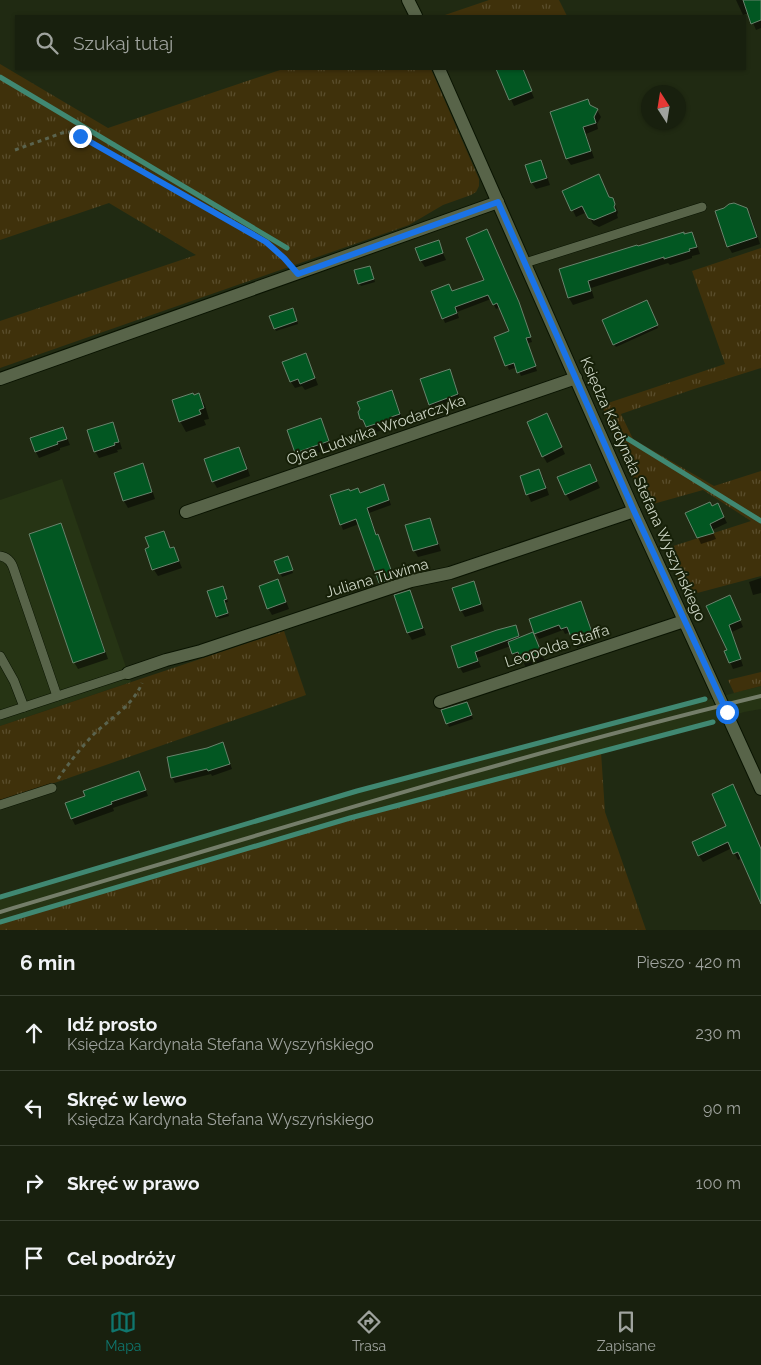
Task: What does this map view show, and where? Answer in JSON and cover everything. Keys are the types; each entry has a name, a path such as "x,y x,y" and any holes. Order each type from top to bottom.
{"street":[{"path":"408,0 416,15"},
{"name":"Księdza Kardynała Stefana Wyszyńskiego","path":"439,70 634,511 761,789"},
{"path":"0,379 498,202"},
{"name":"Ojca Ludwika Wrodarczyka","path":"186,512 576,378"},
{"name":"Juliana Tuwima","path":"134,671 201,651 411,581 450,573 634,511"},
{"name":"Leopolda Staffa","path":"440,702 684,621"}],"lane":[{"path":"525,262 702,207"},
{"path":"0,556 12,564 57,696"},
{"path":"0,656 14,681 24,707"},
{"path":"0,715 134,671"},
{"path":"0,804 52,788"}],"path":[{"path":"15,150 62,133 71,132 266,242 298,274"},
{"path":"52,788 68,764 93,735 127,706 142,682 134,671"}],"shaded area":[{"path":"62,479 131,682 0,726 0,500"},
{"path":"761,686 761,709 350,818 0,922 0,897 357,791"}],"green space":[{"path":"489,0 559,0 566,15 445,15"},
{"path":"0,64 108,128 280,70 431,70 479,179 479,186 476,192 443,205 409,225 0,368 0,321 196,255 109,203 0,240"},
{"path":"761,248 761,368 621,414 633,439 714,486 761,471 761,576 686,596 664,549 751,521 703,490 646,506 608,423 602,405 725,364 692,271"},
{"path":"284,631 306,695 0,802 0,726"},
{"path":"761,672 761,686 734,693 728,680"},
{"path":"601,752 605,812 646,930 0,930 0,922 350,818"}],"building":[{"path":"743,0 761,0 761,20 751,24"},
{"path":"496,70 523,70 532,91 509,100"},
{"path":"588,99 590,105 598,109 594,117 596,123 583,127 591,151 566,159 550,112"},
{"path":"541,160 547,178 531,183 525,165"},
{"path":"599,174 609,197 613,198 616,211 594,220 588,218 582,206 571,211 562,191"},
{"path":"734,203 747,208 757,237 727,247 715,211"},
{"path":"487,229 519,302 531,337 526,338 536,366 517,373 514,363 505,366 494,337 509,331 497,303 493,305 488,295 455,307 457,313 442,319 431,291 449,284 452,291 484,280 466,238"},
{"path":"684,232 684,234 692,232 697,247 689,249 690,251 664,259 664,257 588,281 591,291 568,298 559,269"},
{"path":"439,240 443,253 420,261 415,248"},
{"path":"370,266 374,279 358,284 354,270"},
{"path":"647,300 658,325 613,345 602,320"},
{"path":"293,308 297,321 274,329 269,316"},
{"path":"306,353 315,378 300,384 298,379 290,382 282,362"},
{"path":"450,369 458,394 429,405 420,379"},
{"path":"392,390 400,414 366,427 363,420 360,419 358,412 360,409 357,402"},
{"path":"193,393 194,395 199,393 204,408 199,410 201,414 179,422 172,400"},
{"path":"547,413 562,447 542,457 527,422"},
{"path":"321,418 329,441 295,453 287,430"},
{"path":"113,422 119,442 94,452 87,430"},
{"path":"63,427 67,439 35,452 30,438"},
{"path":"239,447 247,469 212,482 204,459"},
{"path":"143,463 152,492 123,501 114,473"},
{"path":"590,464 597,481 565,495 557,477"},
{"path":"539,469 546,488 526,495 520,476"},
{"path":"384,484 389,500 367,508 394,578 379,583 356,519 340,525 330,495 358,488 360,493"},
{"path":"710,502 712,506 718,503 724,517 710,524 714,533 697,538 685,513"},
{"path":"430,518 438,544 413,551 405,525"},
{"path":"61,523 105,652 73,663 29,534"},
{"path":"164,531 170,548 174,547 179,561 152,570 145,549 149,547 145,537"},
{"path":"288,556 293,570 279,574 274,561"},
{"path":"278,579 286,602 267,609 259,586"},
{"path":"474,581 481,604 460,611 452,588"},
{"path":"223,586 227,599 224,600 228,613 216,617 207,591"},
{"path":"410,590 423,628 407,633 394,595"},
{"path":"730,595 741,620 729,625 741,659 729,663 724,651 727,650 706,606"},
{"path":"581,601 593,635 573,642 567,627 561,629 559,625 534,634 529,619"},
{"path":"516,625 519,636 475,652 478,661 458,668 451,646"},
{"path":"533,632 542,654 521,661 518,652 512,654 508,642"},
{"path":"467,702 472,715 446,724 441,710"},
{"path":"223,742 230,764 208,771 207,769 171,778 167,757 207,748"},
{"path":"139,771 146,790 71,819 65,803 85,796 83,791"},
{"path":"733,784 761,849 761,904 738,852 733,854 728,842 698,856 692,842 726,826 712,794"}],"waterway":[{"path":"0,77 287,248"},
{"path":"625,437 761,521"},
{"path":"0,897 357,791 705,699"},
{"path":"0,922 350,818 713,722"}],"railway":[{"path":"0,912 474,772 570,745 761,696"}],"route":[{"path":"80,136 266,242 298,274 498,202 634,511 727,712"}]}
